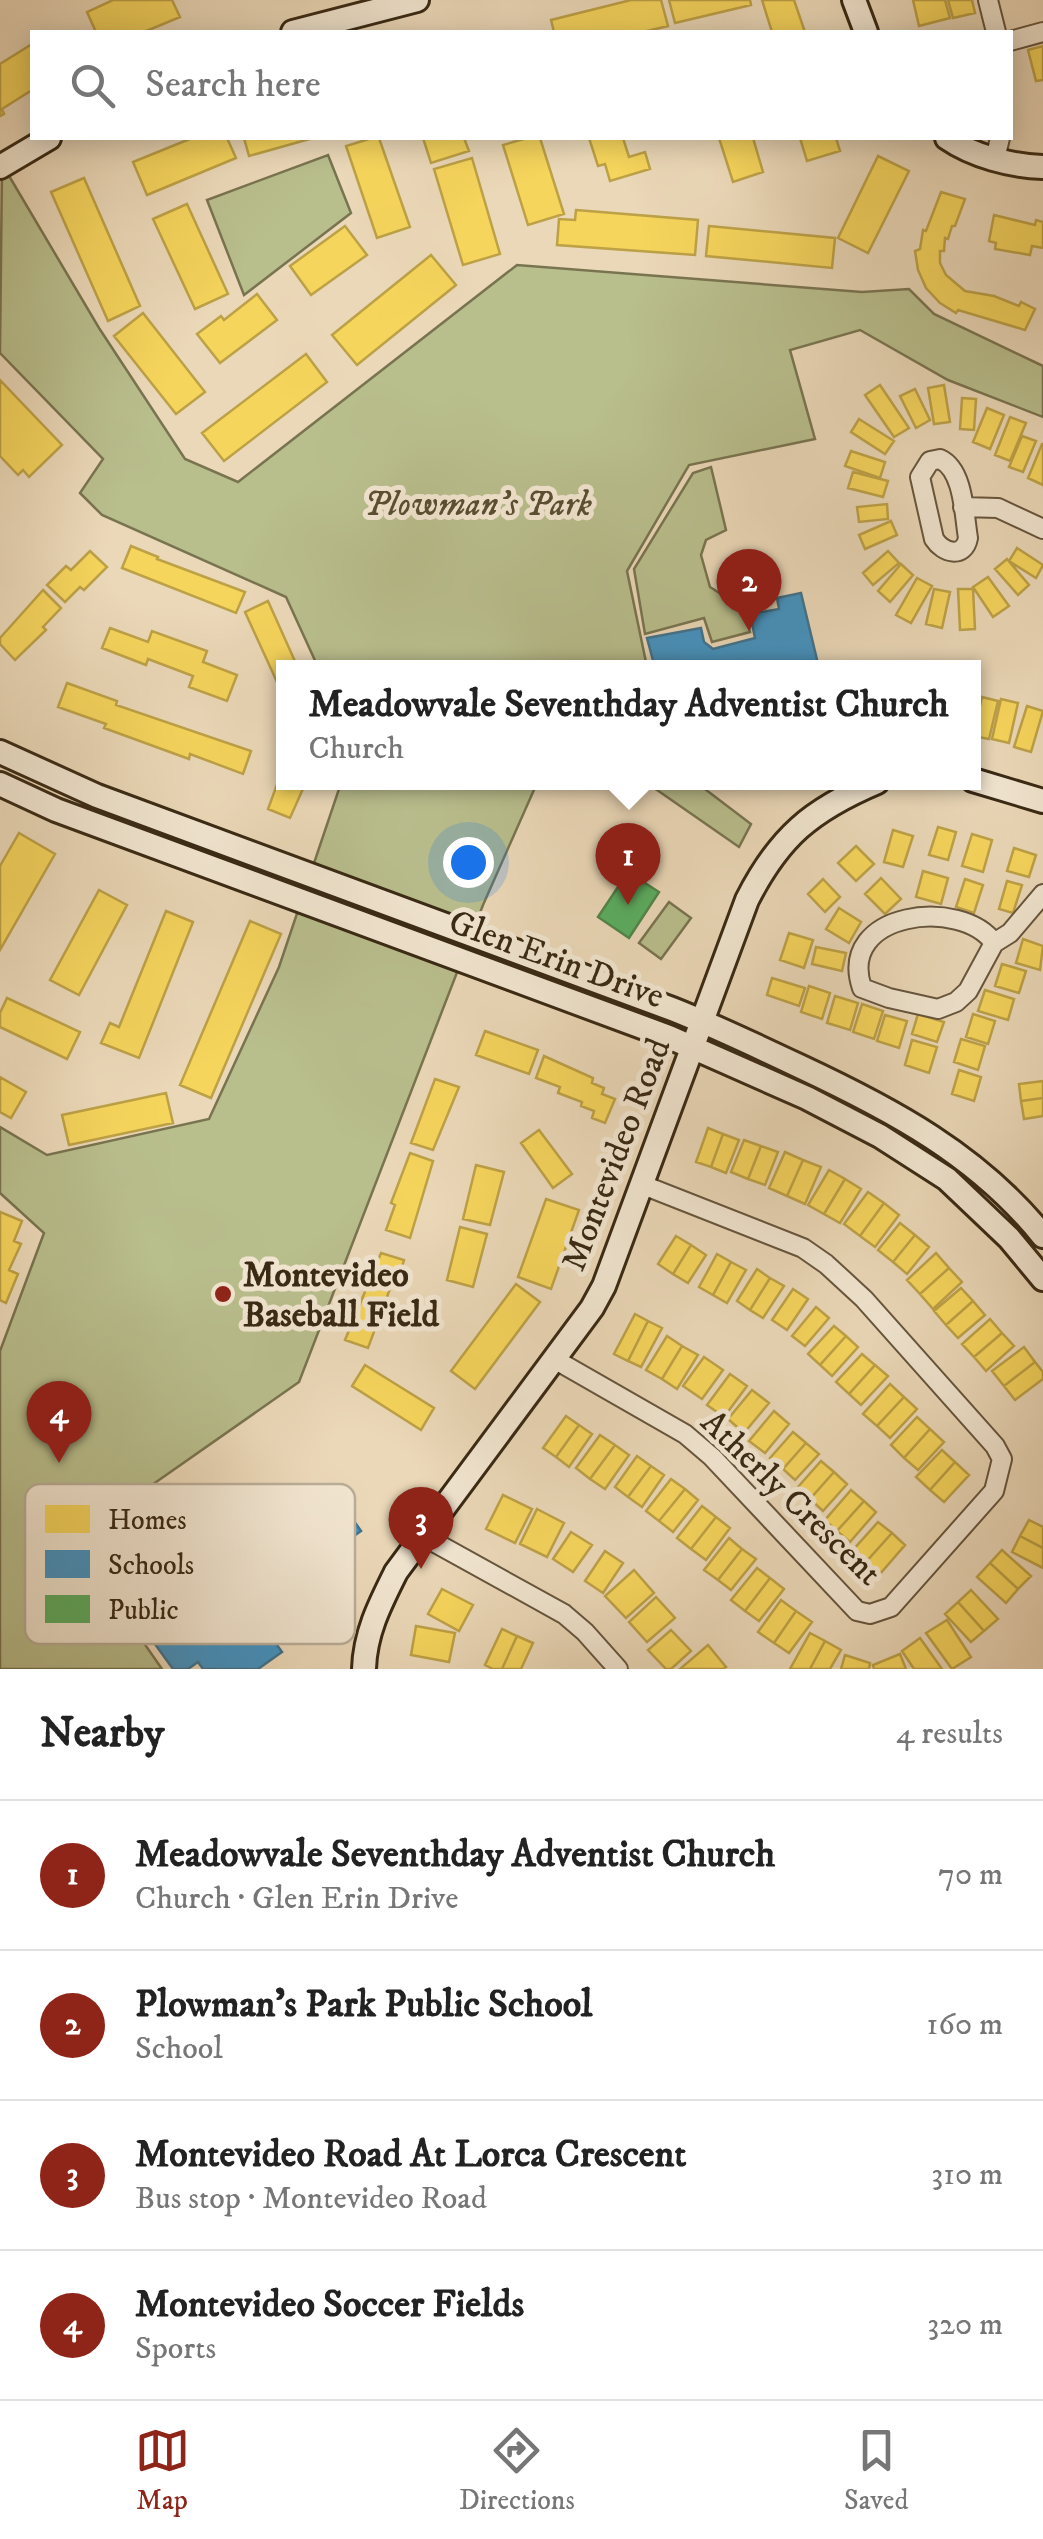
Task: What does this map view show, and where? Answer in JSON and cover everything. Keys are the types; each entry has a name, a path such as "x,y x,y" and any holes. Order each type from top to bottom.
{"street":[{"path":"301,30 417,0"},
{"path":"854,0 865,30"},
{"path":"988,0 996,30"},
{"path":"1013,40 1043,32"},
{"path":"0,167 46,140"},
{"path":"950,140 961,148 998,148 1043,166"},
{"path":"930,461 949,463 963,507 966,545 950,553 934,539 920,477 930,461"},
{"path":"963,507 998,508 1043,529"},
{"name":"Glen Erin Drive","path":"0,752 97,796 703,1022 857,1092 910,1121 977,1168 1023,1210 1043,1236"},
{"path":"981,782 1043,801"},
{"name":"Glen Erin Drive","path":"0,784 56,810 694,1046 807,1098 917,1158 978,1207 1043,1278"},
{"name":"Montevideo Road","path":"364,1669 367,1638 396,1572 604,1286 747,900 764,866 809,818 860,790"},
{"path":"994,943 981,930 942,917 906,920 880,927 868,940 859,957 858,976 862,988 888,998 938,1009 956,1002 968,991 994,943 1010,933 1043,894"},
{"name":"Atherly Crescent","path":"554,1359 685,1434 712,1457 856,1611 870,1614 890,1607 994,1491 1002,1459 995,1446 844,1278 803,1248 642,1186"},
{"path":"423,1536 564,1614 618,1669"}],"green space":[{"path":"328,155 351,213 244,295 207,200"},
{"name":"Plowman's Park","path":"2,164 99,328 185,459 238,482 517,265 862,292 909,289 934,314 1043,366 1043,417 948,380 860,330 790,350 815,439 689,465 627,571 646,660 315,660 286,597 102,515 80,493 103,459 0,353"},
{"path":"711,467 726,530 706,540 701,555 710,587 721,594 739,590 750,632 712,642 704,618 645,634 634,569 693,473"},
{"path":"339,790 534,790 483,905 299,1382 153,1484 25,1484 25,1644 145,1644 162,1669 0,1669 0,1351 44,1233 0,1193 0,1127 47,1155 209,1119 279,967"},
{"path":"657,790 706,790 751,824 739,847"},
{"path":"669,902 691,918 661,959 639,943"}],"building: Homes":[{"path":"113,0 172,0 180,17 149,30 95,30 87,12"},
{"path":"631,0 661,0 668,26 651,30 554,30 551,20"},
{"path":"669,0 750,0 751,5 675,23"},
{"path":"762,0 794,0 804,30 771,30"},
{"path":"913,0 945,0 950,18 919,26"},
{"path":"948,0 972,0 975,13 953,18"},
{"path":"30,45 30,91 2,109 4,114 0,116 0,64"},
{"path":"1043,46 1043,80 1036,81 1028,50"},
{"path":"187,140 228,140 236,158 147,195 133,162"},
{"path":"245,140 306,140 249,156"},
{"path":"380,140 410,227 377,238 346,146"},
{"path":"424,140 465,140 469,151 431,163"},
{"path":"541,140 564,214 528,225 503,145"},
{"path":"590,140 624,140 629,157 645,152 650,169 610,181 605,164 598,166"},
{"path":"720,140 754,140 763,172 733,182"},
{"path":"801,140 837,140 840,151 807,161"},
{"path":"878,156 909,171 868,253 838,238"},
{"path":"472,158 500,254 463,265 434,169"},
{"path":"84,178 140,306 108,321 51,192"},
{"path":"941,192 965,199 955,226 945,238 944,251 940,251 946,275 965,291 1019,306 1021,302 1035,309 1025,330 958,310 956,313 926,288 915,251 920,249 923,230 926,231"},
{"path":"187,204 228,294 195,309 153,219"},
{"path":"576,210 698,220 695,255 557,245 559,219 575,220"},
{"path":"994,215 1035,225 1036,220 1043,222 1043,248 1032,246 1030,255 995,249 996,243 989,241"},
{"path":"345,226 367,255 311,295 290,266"},
{"path":"709,226 835,238 832,268 706,256"},
{"path":"431,255 456,285 357,365 332,335"},
{"path":"257,294 277,320 220,363 197,334 221,316 224,320"},
{"path":"143,313 205,392 176,414 114,336"},
{"path":"306,354 327,382 224,461 202,433"},
{"path":"0,380 62,445 29,477 23,470 18,475 0,456"},
{"path":"880,385 909,428 894,437 865,395"},
{"path":"944,385 950,422 934,424 928,388"},
{"path":"915,389 930,420 916,428 900,396"},
{"path":"962,398 976,399 974,430 960,429"},
{"path":"987,408 1004,415 990,449 973,442"},
{"path":"1010,417 1026,423 1010,461 995,455"},
{"path":"859,419 894,441 885,454 851,432"},
{"path":"1022,436 1036,441 1023,472 1009,467"},
{"path":"1043,444 1043,485 1028,478"},
{"path":"851,451 885,462 880,478 845,466"},
{"path":"853,472 888,481 883,497 848,488"},
{"path":"887,504 888,519 859,522 857,507"},
{"path":"891,521 897,535 865,549 859,535"},
{"path":"131,546 245,592 236,613 122,568"},
{"path":"1017,548 1043,565 1036,578 1009,561"},
{"path":"90,551 107,567 65,602 47,585 66,566 71,570"},
{"path":"888,551 899,563 873,585 863,573"},
{"path":"1007,559 1029,585 1018,595 995,569"},
{"path":"901,564 913,575 890,602 878,591"},
{"path":"988,577 1009,606 993,617 973,587"},
{"path":"917,578 932,586 911,623 896,615"},
{"path":"934,589 950,592 942,628 926,624"},
{"path":"958,589 973,589 975,629 960,630"},
{"path":"43,590 61,608 43,627 46,630 15,660 0,644 0,638"},
{"path":"268,601 294,660 276,660 276,680 245,612"},
{"path":"110,628 148,642 152,631 207,651 203,662 237,675 227,701 189,687 193,676 148,659 146,665 102,648"},
{"path":"67,683 117,701 116,705 251,751 243,774 190,754 189,759 58,707"},
{"path":"982,697 998,701 989,739 981,738"},
{"path":"1001,699 1018,703 1009,743 992,739"},
{"path":"1027,706 1043,711 1031,752 1014,747"},
{"path":"276,787 302,790 290,818 268,809"},
{"path":"938,827 956,832 948,860 929,855"},
{"path":"893,830 913,836 903,867 884,862"},
{"path":"19,833 55,854 0,950 0,866"},
{"path":"972,834 992,840 983,872 962,866"},
{"path":"856,846 874,864 856,881 838,863"},
{"path":"1014,848 1036,855 1029,877 1007,871"},
{"path":"923,871 948,878 941,904 916,897"},
{"path":"881,878 901,899 885,914 865,894"},
{"path":"823,879 840,897 825,912 808,894"},
{"path":"965,879 983,885 974,913 956,907"},
{"path":"1007,881 1022,885 1013,913 999,909"},
{"path":"99,890 127,905 79,995 50,980"},
{"path":"839,908 861,922 849,943 826,929"},
{"path":"166,911 193,922 139,1058 101,1043 110,1023 119,1027"},
{"path":"250,921 281,934 211,1098 180,1085"},
{"path":"789,933 813,940 804,968 780,960"},
{"path":"1023,939 1043,946 1040,970 1016,963"},
{"path":"816,947 846,953 842,971 812,964"},
{"path":"1002,964 1026,971 1019,993 995,986"},
{"path":"772,978 805,988 799,1006 767,995"},
{"path":"809,986 830,993 822,1019 801,1012"},
{"path":"985,990 1014,999 1008,1020 978,1011"},
{"path":"835,996 858,1003 850,1030 827,1023"},
{"path":"7,998 80,1032 67,1059 0,1027 0,1013"},
{"path":"862,1004 883,1011 874,1039 853,1032"},
{"path":"918,1014 944,1022 937,1042 912,1034"},
{"path":"973,1014 995,1021 988,1044 966,1037"},
{"path":"885,1015 907,1021 899,1048 877,1041"},
{"path":"485,1031 538,1050 529,1074 476,1055"},
{"path":"961,1039 985,1046 978,1070 954,1062"},
{"path":"912,1040 937,1047 929,1073 905,1065"},
{"path":"544,1056 593,1078 592,1083 604,1088 602,1094 615,1099 605,1123 592,1118 594,1111 581,1106 582,1102 558,1093 560,1087 536,1078"},
{"path":"959,1070 981,1077 974,1101 952,1094"},
{"path":"0,1077 26,1092 11,1118 0,1112"},
{"path":"435,1079 459,1087 433,1150 411,1143"},
{"path":"1043,1081 1043,1098 1021,1101 1019,1084"},
{"path":"166,1093 173,1123 69,1145 62,1115"},
{"path":"1043,1098 1043,1116 1024,1119 1021,1101"},
{"path":"708,1128 723,1134 711,1167 696,1162"},
{"path":"539,1130 572,1174 553,1188 521,1143"},
{"path":"723,1134 739,1140 726,1173 711,1167"},
{"path":"744,1140 761,1146 748,1179 731,1172"},
{"path":"761,1146 778,1152 765,1185 748,1179"},
{"path":"785,1152 803,1160 787,1196 769,1188"},
{"path":"410,1153 433,1161 410,1238 386,1230 395,1205 391,1203"},
{"path":"803,1160 821,1167 805,1204 787,1196"},
{"path":"476,1165 504,1172 490,1225 463,1219"},
{"path":"829,1170 845,1179 824,1214 808,1205"},
{"path":"845,1179 861,1189 840,1223 824,1214"},
{"path":"868,1192 884,1203 860,1236 844,1224"},
{"path":"546,1199 579,1210 551,1289 518,1277"},
{"path":"884,1203 899,1215 875,1247 860,1236"},
{"path":"0,1212 22,1221 14,1241 21,1244 9,1270 18,1274 6,1303 0,1300"},
{"path":"900,1223 915,1235 893,1262 878,1250"},
{"path":"460,1227 487,1234 473,1287 447,1280"},
{"path":"915,1235 929,1247 907,1274 893,1262"},
{"path":"676,1236 691,1245 673,1274 658,1264"},
{"path":"691,1245 706,1255 688,1283 673,1274"},
{"path":"381,1253 404,1260 368,1348 345,1340"},
{"path":"936,1253 949,1268 920,1294 907,1280"},
{"path":"717,1254 731,1262 713,1295 699,1287"},
{"path":"731,1262 746,1270 727,1303 713,1295"},
{"path":"949,1268 962,1282 933,1309 920,1294"},
{"path":"757,1269 770,1278 750,1310 737,1301"},
{"path":"770,1278 784,1286 763,1318 750,1310"},
{"path":"516,1284 540,1302 475,1389 451,1371"},
{"path":"961,1288 973,1301 946,1325 934,1311"},
{"path":"793,1289 808,1299 787,1330 772,1320"},
{"path":"973,1301 985,1315 958,1338 946,1325"},
{"path":"816,1307 829,1318 805,1346 792,1336"},
{"path":"635,1314 648,1321 628,1361 614,1354"},
{"path":"990,1319 1002,1333 974,1357 962,1344"},
{"path":"648,1321 662,1328 641,1367 628,1361"},
{"path":"834,1326 846,1336 820,1365 808,1354"},
{"path":"1002,1333 1014,1346 986,1371 974,1357"},
{"path":"667,1336 682,1346 662,1379 646,1370"},
{"path":"846,1336 858,1347 832,1376 820,1365"},
{"path":"682,1346 698,1355 677,1389 662,1379"},
{"path":"1024,1347 1035,1362 1004,1386 992,1371"},
{"path":"862,1354 875,1365 849,1394 836,1382"},
{"path":"704,1357 723,1370 702,1399 683,1386"},
{"path":"1035,1362 1043,1379 1015,1400 1004,1386"},
{"path":"365,1365 434,1408 421,1430 352,1386"},
{"path":"875,1365 888,1376 861,1405 849,1394"},
{"path":"730,1374 747,1386 724,1417 707,1405"},
{"path":"890,1384 904,1397 877,1426 863,1414"},
{"path":"752,1390 769,1403 744,1433 728,1419"},
{"path":"904,1397 917,1409 890,1438 877,1426"},
{"path":"774,1411 789,1424 765,1453 749,1441"},
{"path":"566,1416 579,1425 556,1457 543,1448"},
{"path":"917,1417 930,1429 904,1458 891,1445"},
{"path":"579,1425 592,1434 569,1467 556,1457"},
{"path":"930,1429 944,1442 918,1470 904,1458"},
{"path":"793,1432 806,1443 783,1469 770,1458"},
{"path":"600,1435 615,1445 590,1479 576,1468"},
{"path":"806,1443 819,1454 795,1480 783,1469"},
{"path":"615,1445 629,1455 605,1489 590,1479"},
{"path":"942,1450 955,1462 930,1490 916,1477"},
{"path":"637,1456 651,1466 628,1497 615,1487"},
{"path":"821,1461 834,1472 810,1499 797,1488"},
{"path":"955,1462 969,1475 944,1502 930,1490"},
{"path":"651,1466 664,1475 642,1507 628,1497"},
{"path":"834,1472 847,1484 823,1511 810,1499"},
{"path":"671,1479 685,1489 659,1521 646,1511"},
{"path":"685,1489 698,1500 673,1532 659,1521"},
{"path":"851,1490 864,1501 837,1531 825,1520"},
{"path":"503,1495 532,1509 515,1543 486,1529"},
{"path":"864,1501 876,1512 850,1542 837,1531"},
{"path":"702,1506 716,1517 691,1549 677,1538"},
{"path":"537,1509 564,1523 547,1557 520,1544"},
{"path":"716,1517 730,1528 706,1560 691,1549"},
{"path":"1029,1520 1043,1527 1043,1548 1020,1536"},
{"path":"878,1522 892,1533 866,1562 853,1550"},
{"path":"571,1532 592,1545 573,1572 553,1559"},
{"path":"892,1533 905,1545 880,1574 866,1562"},
{"path":"1020,1536 1043,1548 1043,1568 1012,1552"},
{"path":"729,1538 742,1549 718,1580 704,1570"},
{"path":"742,1549 756,1559 731,1590 718,1580"},
{"path":"1002,1550 1031,1576 1018,1589 990,1563"},
{"path":"605,1551 623,1563 603,1593 585,1581"},
{"path":"990,1563 1018,1589 1006,1603 977,1577"},
{"path":"757,1568 770,1578 745,1611 731,1600"},
{"path":"634,1570 654,1593 626,1618 605,1596"},
{"path":"770,1578 784,1589 759,1621 745,1611"},
{"path":"442,1589 473,1605 459,1631 428,1614"},
{"path":"971,1590 998,1619 984,1631 958,1602"},
{"path":"656,1597 675,1618 647,1642 629,1622"},
{"path":"781,1600 796,1611 774,1643 758,1632"},
{"path":"958,1602 984,1631 971,1642 945,1614"},
{"path":"796,1611 812,1622 789,1653 774,1643"},
{"path":"947,1620 971,1657 952,1669 926,1633"},
{"path":"416,1626 455,1633 449,1662 411,1655"},
{"path":"502,1629 517,1636 502,1669 493,1669 485,1665"},
{"path":"671,1630 691,1651 666,1669 648,1650"},
{"path":"810,1633 825,1641 810,1669 790,1669"},
{"path":"517,1636 533,1643 521,1669 502,1669"},
{"path":"920,1638 942,1669 914,1669 902,1651"},
{"path":"825,1641 841,1650 830,1669 810,1669"},
{"path":"708,1645 726,1667 680,1669"},
{"path":"900,1654 906,1669 874,1669 873,1665"},
{"path":"845,1655 870,1663 869,1669 841,1669"}],"building: Schools":[{"path":"801,593 817,660 653,660 647,638 701,628 704,642 713,649 755,638 750,614 779,609 777,598"},
{"path":"155,1644 276,1644 282,1652 258,1669 203,1669 198,1662 188,1669 173,1669"}],"building: Public":[{"path":"628,872 659,892 629,938 598,917"}],"place":[{"name":"Plowman's Park Public School","path":"749,631"},
{"name":"Meadowvale Seventhday Adventist Church","path":"628,905"},
{"name":"Montevideo Baseball Field","path":"223,1294"},
{"name":"Montevideo Soccer Fields","path":"59,1463"},
{"name":"Montevideo Road At Lorca Crescent","path":"421,1569"}]}
